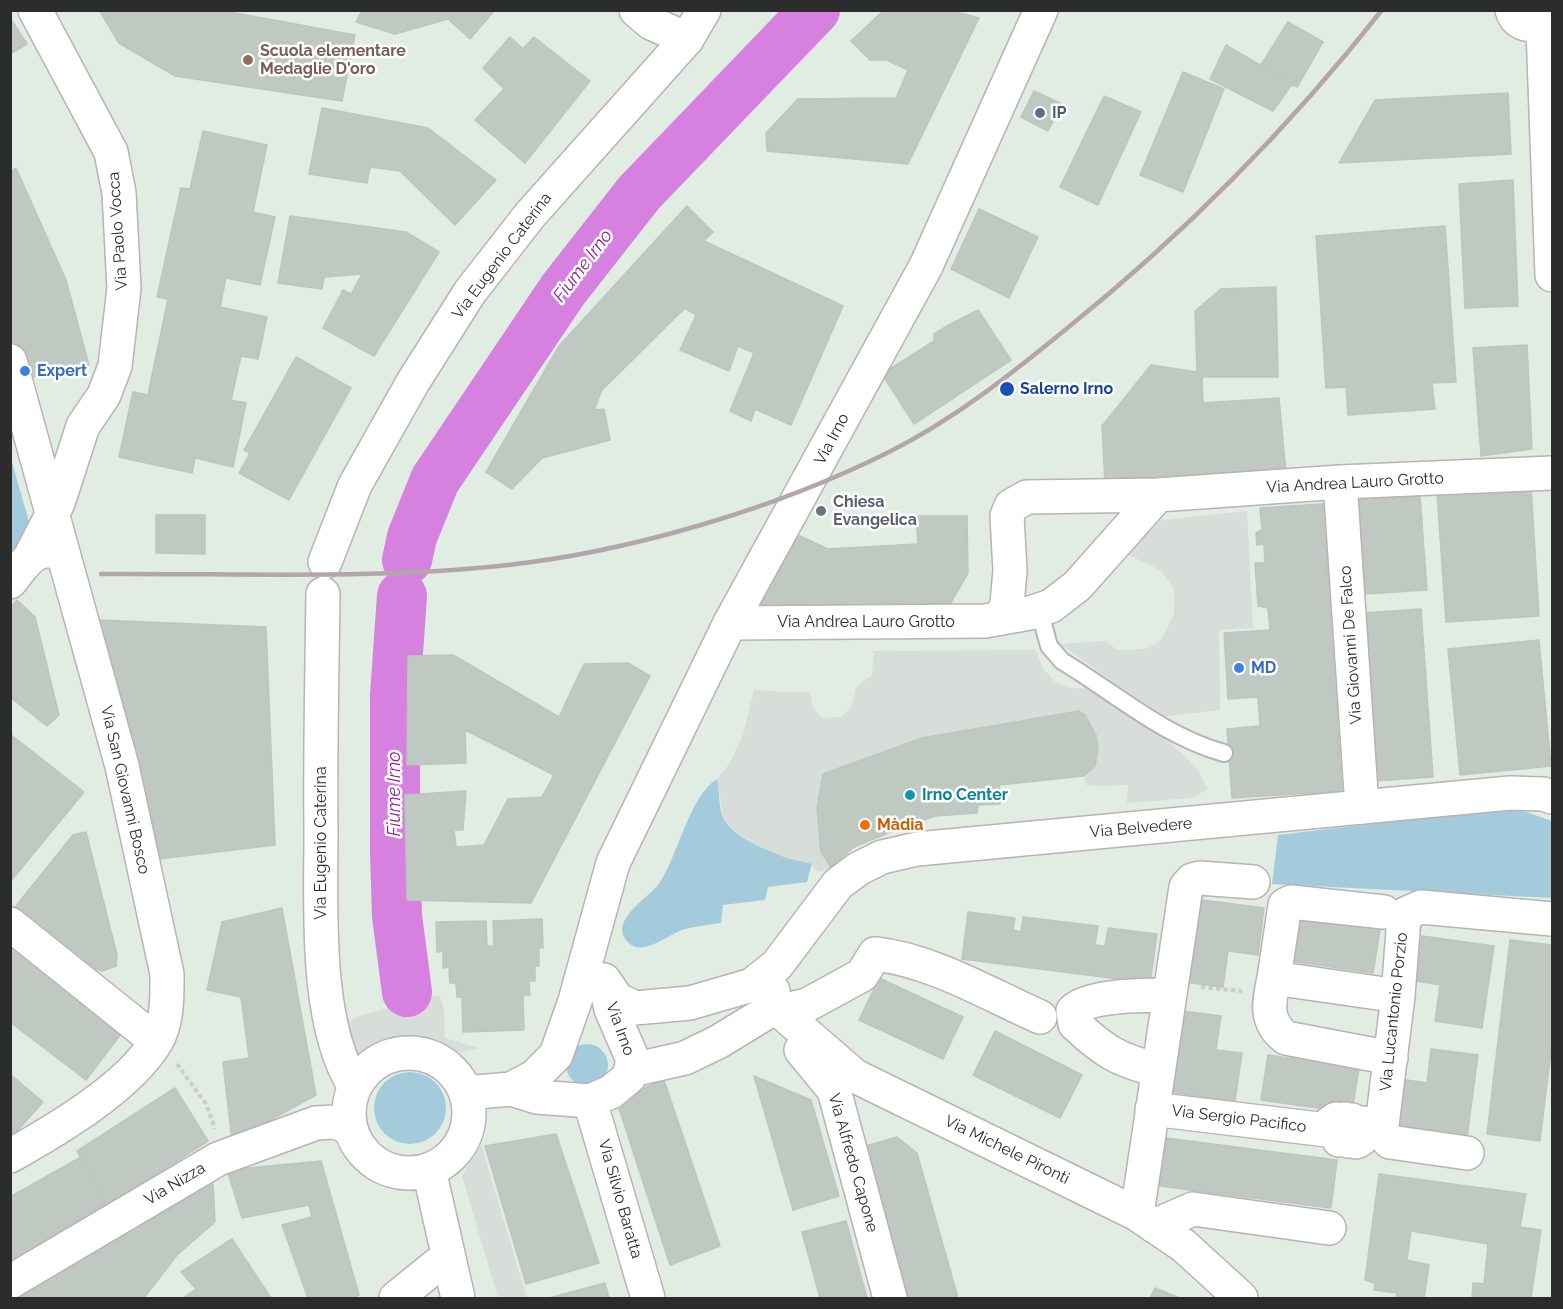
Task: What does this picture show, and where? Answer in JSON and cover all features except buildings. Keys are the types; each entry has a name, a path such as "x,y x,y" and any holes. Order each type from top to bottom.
{"street":[{"name":"Via Paolo Vocca","path":"20,571 58,503 66,472 83,426 104,395 115,366 124,288 119,193 111,152 35,10"},
{"path":"636,10 651,23 687,39"},
{"name":"Via Eugenio Caterina","path":"325,562 356,485 413,382 470,292 530,215 687,39 704,10"},
{"name":"Via Irno","path":"511,1089 540,1072 556,1055 613,863 730,623 926,266 1034,16"},
{"path":"1534,18 1548,64 1552,275"},
{"name":"Via San Giovanni Bosco","path":"10,1156 67,1124 114,1086 156,1041 165,1016 166,974 122,766 12,374"},
{"path":"29,434 44,462 52,468 66,472"},
{"name":"Via Andrea Lauro Grotto","path":"1001,617 1007,604 1010,572 1007,516 1011,506 1027,497 1158,495 1340,482 1552,472"},
{"name":"Via Giovanni De Falco","path":"1340,482 1362,807"},
{"name":"Via Andrea Lauro Grotto","path":"730,623 985,621 1030,613 1051,606 1077,586 1158,495"},
{"path":"20,571 43,551 51,552 64,561"},
{"name":"Via Eugenio Caterina","path":"323,594 321,923 326,986 334,1038 343,1069 355,1087"},
{"name":"Via Belvedere","path":"632,1070 685,1058 718,1042 770,993 838,884 858,869 882,857 964,843 1510,793 1543,794 1552,797"},
{"name":"Via Irno","path":"590,1101 611,1092 629,1077 633,1060 611,1009 604,980 603,953 612,912 613,863"},
{"path":"1253,882 1200,878 1192,880 1185,887 1152,1109 1145,1220 1193,1209 1329,1228"},
{"path":"1384,912 1291,902 1285,905 1272,988 1270,1018 1275,1030 1286,1038 1391,1058"},
{"name":"Via Lucantonio Porzio","path":"1382,1125 1398,996 1404,918 1413,909 1435,908 1552,919"},
{"path":"10,924 156,1041"},
{"path":"604,980 617,999 635,1008 770,993 807,1005 862,975 875,954 918,963 1040,1017"},
{"path":"1272,988 1398,996"},
{"path":"1158,1070 1125,1062 1102,1049 1075,1024 1073,1011 1079,1006 1095,1002 1170,989"},
{"name":"Via Michele Pironti","path":"770,993 855,1076 1145,1220 1184,1246 1241,1299"},
{"name":"Via Alfredo Capone","path":"770,993 834,1090 890,1299"},
{"path":"413,1053 430,1057 446,1065 458,1078 466,1093 470,1112 467,1131 459,1148 446,1161 429,1170 410,1173 390,1171 373,1161 359,1147 351,1129 349,1115 355,1087 365,1072 379,1061 395,1055 413,1053"},
{"path":"466,1093 511,1089 554,1099 590,1101"},
{"name":"Via Silvio Baratta","path":"590,1101 648,1299"},
{"name":"Via Sergio Pacifico","path":"1152,1109 1327,1130 1334,1119 1338,1120 1337,1139 1340,1140 1342,1120 1346,1119 1346,1140 1348,1141 1350,1122 1353,1120 1356,1122 1355,1141 1358,1142 1361,1123 1382,1125"},
{"name":"Via Nizza","path":"10,1281 225,1156 316,1123 336,1122 351,1129"},
{"path":"1382,1125 1381,1133 1390,1142 1467,1153"},
{"path":"429,1170 458,1299"},
{"path":"396,1299 448,1256"}],"lane":[{"path":"1039,609 1049,646 1062,661 1165,729 1199,746 1224,753"}],"path":[{"path":"1170,989 1272,988"},
{"path":"156,1041 206,1104 225,1156"}],"shaded area":[{"path":"10,455 31,529 11,553 10,553"},
{"path":"1247,511 1253,628 1219,630 1220,710 1160,717 1061,644 1105,641 1116,649 1127,650 1149,648 1161,640 1174,614 1174,589 1160,570 1125,553 1162,520"},
{"path":"1036,650 1042,667 1054,681 1071,688 1096,689 1140,718 1182,753 1197,769 1208,789 1191,798 1127,803 1128,785 1087,786 1084,776 1095,765 1096,735 1085,715 1079,711 922,738 831,867 818,872 812,864 786,858 761,847 737,833 724,820 717,779 730,763 743,735 754,690 810,693 813,708 822,718 841,717 851,708 856,687 872,675 874,651"},
{"path":"717,779 721,812 729,826 738,834 763,848 812,863 807,882 768,887 765,900 723,905 721,923 685,929 650,946 636,947 630,944 623,936 622,927 626,919 660,882 699,798"},
{"path":"1520,810 1552,821 1552,898 1272,884 1278,835 1411,819"},
{"path":"439,995 444,1009 445,1038 479,1048 446,1055 443,1048 436,1044 403,1040 387,1041 379,1046 370,1059 362,1060 353,1057 347,1029 348,1023 359,1016"},
{"path":"587,1044 595,1045 602,1050 607,1057 607,1073 602,1080 595,1085 587,1086 579,1085 572,1080 567,1073 566,1065 567,1057 572,1050 579,1045"},
{"path":"410,1072 424,1075 436,1082 443,1094 446,1108 443,1122 436,1134 424,1141 410,1144 396,1141 384,1134 377,1122 374,1108 377,1094 384,1082 396,1075"},
{"path":"481,1145 527,1298 498,1298 462,1176"}],"waterway":[{"name":"Fiume Irno","path":"407,560 412,537 435,480 563,290 639,193 815,10"},
{"name":"Fiume Irno","path":"402,596 395,695 395,853 397,916 407,992"}],"railway":[{"path":"101,574 406,573 508,565 605,549 654,538 752,509 846,472 936,426 980,396 1023,364 1151,257 1272,138 1310,97 1382,10"}],"place":[{"name":"Scuola elementare Medaglie D'oro","path":"248,60"},
{"name":"IP","path":"1040,113"},
{"name":"Expert","path":"25,371"},
{"name":"Salerno Irno","path":"1007,389"},
{"name":"Chiesa Evangelica","path":"821,511"},
{"name":"MD","path":"1239,668"},
{"name":"Irno Center","path":"910,795"},
{"name":"Màdia","path":"865,825"}]}
